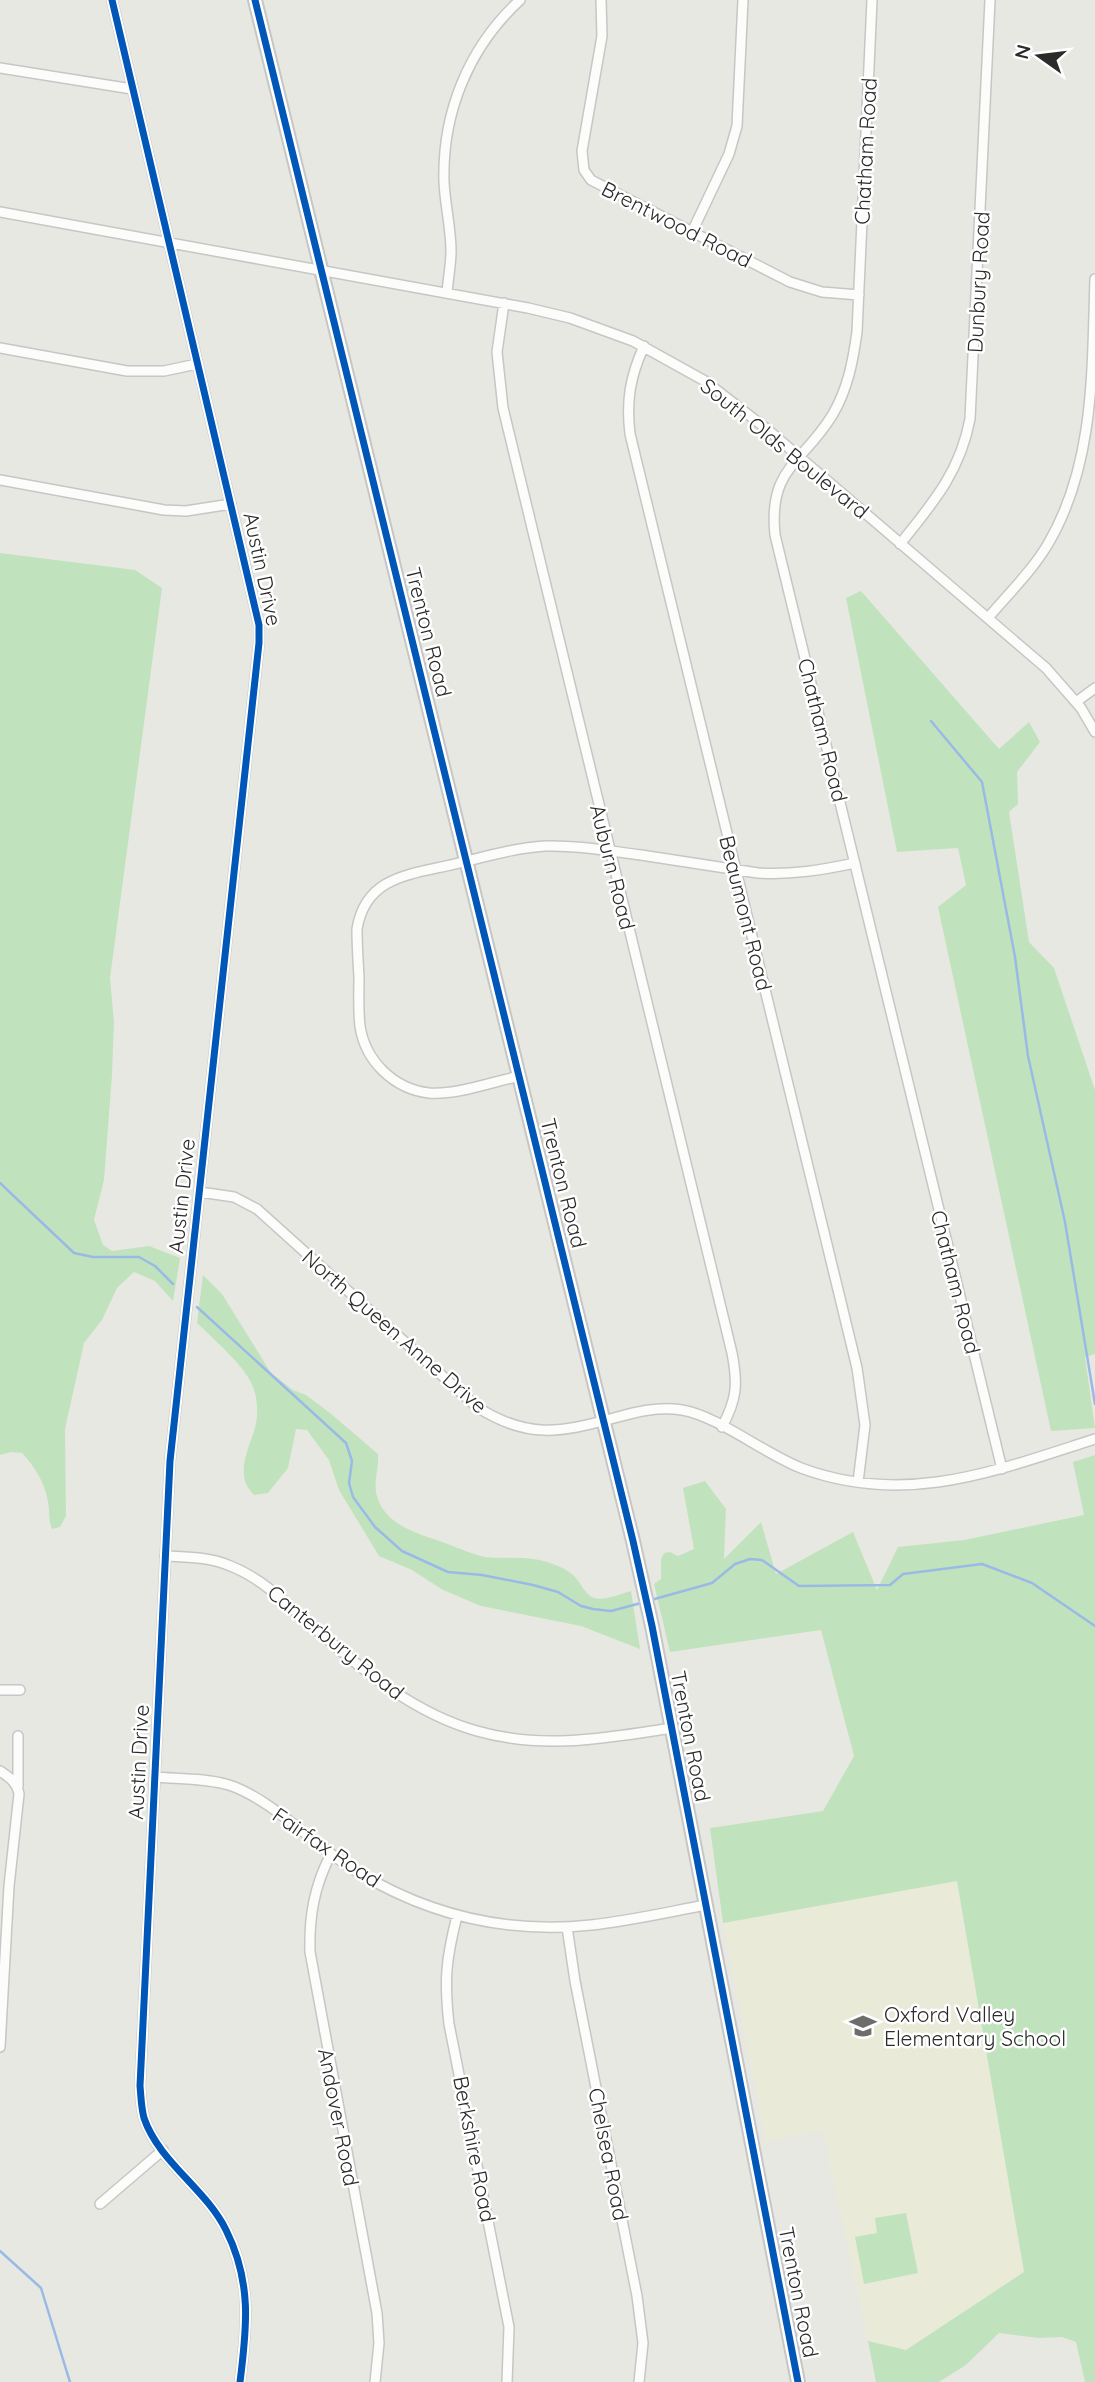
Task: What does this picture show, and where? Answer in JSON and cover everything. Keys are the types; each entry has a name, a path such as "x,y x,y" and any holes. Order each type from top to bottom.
{"main road":[{"name":"Trenton Road","path":"256,0 644,1591 798,2382"}],"street":[{"name":"Austin Drive","path":"112,0 258,612 260,643 170,1461 141,2086 145,2118 163,2150 221,2222 238,2259 246,2296 247,2320 240,2382"},
{"path":"447,293 451,250 444,158 451,111 474,56 493,29 520,0"},
{"name":"Brentwood Road","path":"601,0 602,36 582,151 584,170 591,180 808,289 859,295"},
{"path":"692,232 729,154 737,126 743,0"},
{"name":"Chatham Road","path":"872,0 856,342 844,391 831,417 788,470 776,492 773,514 775,535 1002,1469"},
{"name":"Dunbury Road","path":"900,544 942,490 955,468 970,419 990,0"},
{"path":"0,68 132,89"},
{"name":"South Olds Boulevard","path":"0,212 504,303 570,318 645,346 705,381 737,405 988,618 1046,668 1076,702 1095,732"},
{"path":"988,618 1047,547 1077,480 1090,406 1095,279"},
{"name":"Auburn Road","path":"504,303 497,352 503,408 732,1353 736,1394 722,1427"},
{"name":"Beaumont Road","path":"645,346 629,385 630,434 857,1367 865,1425 858,1482"},
{"path":"0,348 127,371 164,371 197,364"},
{"path":"0,480 164,510 186,511 231,504"},
{"path":"1076,702 1095,688"},
{"path":"520,1076 453,1091 438,1093 416,1090 398,1083 384,1073 369,1053 360,1027 357,929 366,901 384,885 395,879 519,849 544,846 609,851 735,869 798,874 855,863"},
{"name":"North Queen Anne Drive","path":"200,1192 234,1197 257,1209 448,1382 489,1415 509,1424 535,1431 557,1430 635,1412 663,1409 694,1413 802,1468 858,1482 898,1486 955,1481 1002,1469 1093,1439"},
{"name":"Canterbury Road","path":"165,1556 216,1561 246,1573 275,1593 320,1633 396,1693 424,1709 476,1731 513,1739 556,1742 608,1738 672,1728"},
{"path":"0,1690 20,1690"},
{"path":"0,2047 2,1947 18,1787 18,1736"},
{"path":"0,1771 18,1787"},
{"name":"Fairfax Road","path":"155,1777 209,1781 232,1786 270,1808 357,1872 433,1909 457,1916 512,1926 566,1927 600,1924 706,1905"},
{"name":"Andover Road","path":"331,1854 311,1909 310,1952 312,1975 377,2313 379,2343 374,2382"},
{"name":"Berkshire Road","path":"457,1916 447,1954 446,1994 449,2024 509,2327 507,2382"},
{"name":"Chelsea Road","path":"566,1927 637,2296 643,2343 639,2382"},
{"path":"100,2204 163,2150"}],"shaded area":[{"name":"Oxford Valley Elementary School","path":"957,1880 1024,2272 906,2350 868,2341 823,2130 766,2143 723,1923"}],"green space":[{"path":"0,553 135,570 162,588 110,978 114,1022 112,1075 104,1180 94,1220 103,1245 112,1251 149,1246 180,1258 173,1301 155,1281 134,1272 117,1288 102,1320 84,1343 65,1429 66,1516 60,1527 52,1529 44,1488 31,1464 22,1453 0,1455"},
{"path":"861,591 999,749 1029,722 1040,742 1017,772 1018,804 1009,812 1029,942 1054,968 1095,1090 1095,1354 1085,1357 1095,1428 1051,1431 938,907 966,885 958,848 897,852 846,598"},
{"path":"203,1275 222,1294 271,1373 330,1413 378,1454 377,1496 387,1515 395,1522 480,1556 529,1559 555,1565 573,1575 594,1598 608,1598 631,1591 640,1649 581,1626 481,1606 443,1590 412,1570 379,1556 339,1490 329,1460 307,1430 296,1429 288,1468 268,1493 254,1495 245,1480 244,1463 256,1424 255,1394 251,1382 238,1364 197,1323"},
{"path":"1095,1455 1095,2382 1085,2382 1076,2342 1062,2337 1039,2338 999,2333 966,2365 939,2382 876,2382 868,2341 906,2350 1024,2272 957,1881 723,1923 710,1828 823,1811 854,1756 821,1630 670,1652 654,1584 661,1579 661,1559 664,1553 670,1552 678,1556 694,1549 683,1488 705,1481 726,1509 724,1559 761,1522 776,1574 853,1532 877,1590 898,1547 964,1540 1084,1515 1073,1462"},
{"path":"906,2213 918,2273 864,2284 855,2237 877,2233 875,2218"}],"waterway":[{"path":"931,721 982,782 1015,957 1028,1056 1065,1222 1095,1404"},
{"path":"0,1183 74,1253 93,1257 139,1257 155,1266 173,1284"},
{"path":"197,1307 346,1443 352,1461 349,1483 353,1497 375,1527 402,1551 448,1572 482,1575 533,1585 558,1592 581,1606 593,1609 611,1611 641,1603"},
{"path":"651,1600 712,1583 735,1564 750,1559 762,1560 799,1586 890,1585 903,1574 982,1564 1032,1583 1095,1626"},
{"path":"0,2251 41,2288 70,2382"}],"cycle path":[{"path":"112,0 259,625 170,1461 140,2086 143,2114 151,2134 171,2162 207,2201 226,2230 234,2249 244,2286 246,2323 240,2382"},
{"path":"255,0 633,1541 652,1626 798,2382"}],"place":[{"name":"Oxford Valley Elementary School","path":"863,2026"}]}
